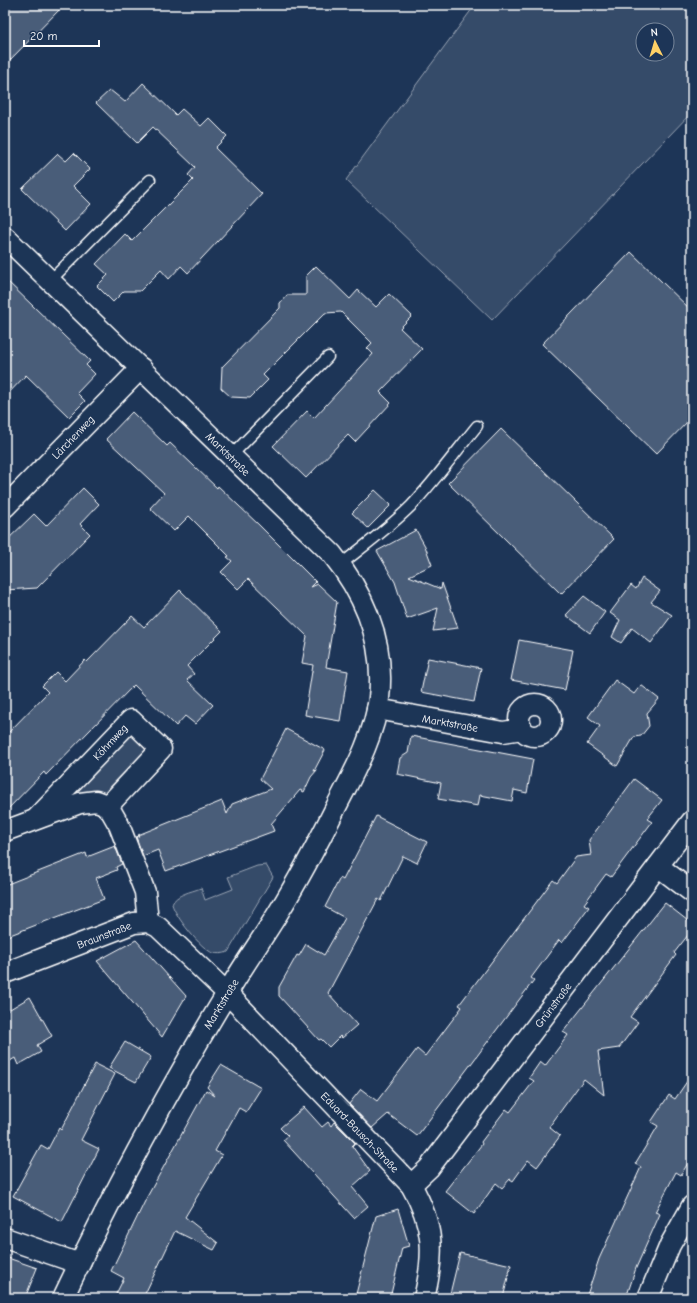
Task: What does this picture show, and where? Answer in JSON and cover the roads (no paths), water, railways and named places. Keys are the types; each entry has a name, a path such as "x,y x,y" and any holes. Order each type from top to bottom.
{"street":[{"name":"Marktstraße","path":"5,237 312,533 340,565 358,592 373,628 380,672 377,709 368,741 354,773 278,912 227,992 145,1135 63,1298"},
{"name":"Lärchenweg","path":"5,507 141,368"},
{"name":"Marktstraße","path":"377,709 503,732 522,729"},
{"name":"Köhmweg","path":"5,831 38,818 87,802 96,801 107,807 161,749 131,720 38,818"},
{"path":"107,807 118,824 145,892 148,922 158,927 227,992"},
{"name":"Grünstraße","path":"411,1185 429,1168 692,822"},
{"path":"658,866 692,892"},
{"name":"Braunstraße","path":"5,973 121,927 134,923 148,922"},
{"name":"Eduard-Bausch-Straße","path":"227,992 411,1185 423,1208 431,1239 431,1269 424,1298"},
{"path":"648,1298 670,1245 692,1206"},
{"path":"5,1238 80,1264"}],"lane":[{"path":"50,281 150,180"},
{"path":"231,456 328,357"},
{"path":"340,565 394,522 411,506 431,484 477,426"}]}
